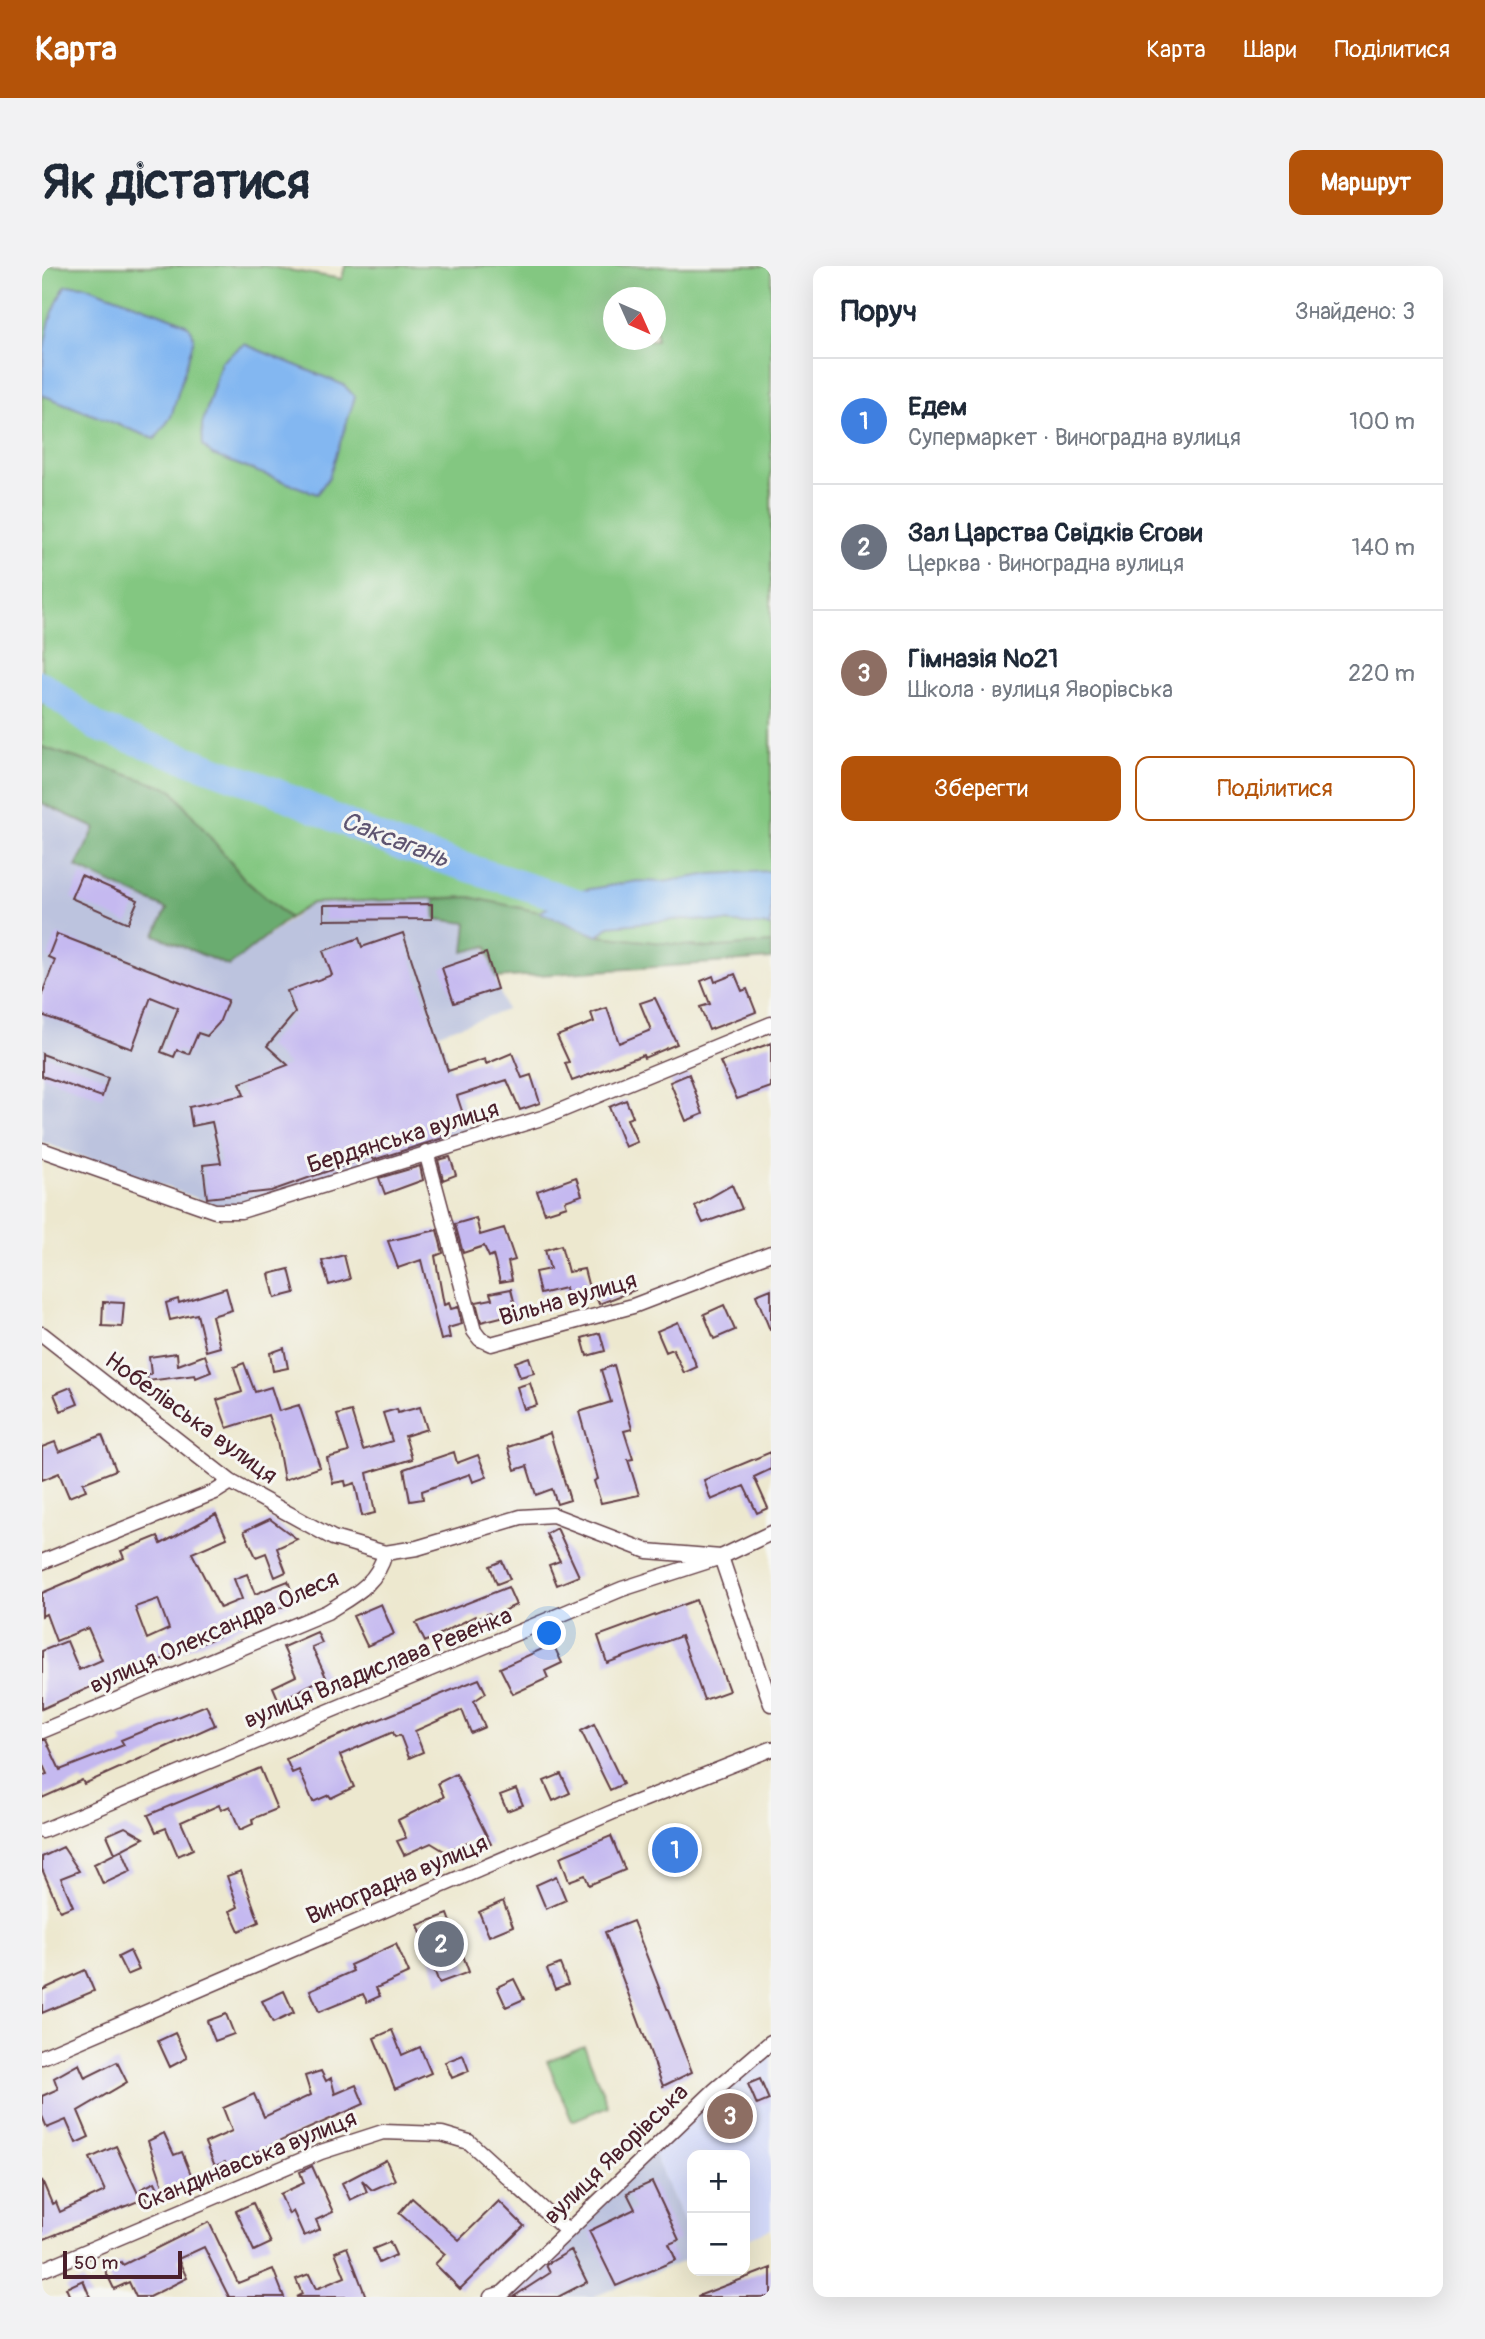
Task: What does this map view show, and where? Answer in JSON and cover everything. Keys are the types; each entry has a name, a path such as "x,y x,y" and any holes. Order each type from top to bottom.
{"street":[{"name":"Бердянська вулиця","path":"42,1150 215,1211 241,1211 545,1117 771,1024"},
{"name":"Вільна вулиця","path":"426,1152 474,1331 480,1339 491,1344 633,1307 771,1253"},
{"name":"Нобелівська вулиця","path":"42,1334 231,1482 333,1538 385,1553 417,1548 521,1517 545,1514 580,1524 647,1551 721,1557"},
{"path":"42,1562 215,1492 231,1482"},
{"name":"вулиця Владислава Ревенка","path":"42,1831 622,1589 721,1557 771,1534"},
{"name":"вулиця Олександра Олеся","path":"42,1731 327,1612 365,1588 377,1574 385,1553"},
{"path":"721,1557 771,1704"},
{"name":"Виноградна вулиця","path":"42,2056 627,1806 771,1749"},
{"name":"вулиця Яворівська","path":"491,2297 503,2293 715,2090 771,2042"},
{"name":"Скандинавська вулиця","path":"42,2270 321,2152 383,2132 442,2134 469,2142 567,2231"}],"shaded area":[{"path":"42,803 95,827 76,868 167,909 229,966 312,903 435,899 436,919 467,923 464,952 485,946 506,1010 439,1033 473,1134 240,1207 218,1206 42,1142"},
{"path":"771,2042 771,2229 750,2237 750,2150 687,2150 687,2228 652,2151"},
{"path":"652,2151 687,2228 687,2260 593,2297 505,2297"}],"green space":[{"path":"42,266 265,266 342,279 345,266 771,266 771,943 708,948 598,936 470,897 312,903 289,918 245,880 171,789 42,747"},
{"path":"42,747 171,789 245,880 289,918 229,966 155,935 167,909 76,867 95,828 42,803"},
{"path":"470,897 544,913 598,936 708,948 771,943 771,959 496,978 487,946 464,952 467,923 436,919 435,899"},
{"path":"584,2046 608,2106 572,2121 547,2061"}],"water":[{"path":"65,286 86,286 171,317 183,322 191,330 194,339 171,417 155,439 42,395 48,326"},
{"path":"244,344 344,385 355,397 329,477 317,494 212,455 203,446 202,425 221,362"},
{"path":"771,871 771,926 685,919 609,926 598,936 539,912 584,890 638,881 663,882 711,874"}],"building":[{"path":"81,875 138,900 128,923 71,898"},
{"path":"432,904 432,919 324,920 324,905"},
{"path":"403,933 448,1071 485,1059 486,1064 512,1053 522,1078 531,1075 540,1103 520,1110 507,1080 457,1096 466,1123 441,1132 443,1138 373,1160 371,1156 271,1191 207,1198 203,1165 221,1163 212,1122 192,1126 189,1107 244,1095 240,1083 288,1065 267,1046 295,1013 287,991 332,975 323,951 359,938 362,947"},
{"path":"57,934 228,1000 219,1023 207,1036 198,1033 189,1054 177,1050 174,1057 161,1052 178,1008 151,997 132,1049 42,1015 42,994 55,960 48,957"},
{"path":"486,953 497,989 454,1003 442,968"},
{"path":"735,974 742,991 747,989 756,1012 709,1030 700,1007 710,1004 701,981 713,976 715,982"},
{"path":"655,998 677,1044 644,1058 643,1055 572,1081 565,1063 569,1062 557,1036 594,1022 591,1013 607,1008 619,1043 651,1030 640,1003"},
{"path":"771,1043 771,1087 737,1099 720,1062"},
{"path":"42,1054 108,1078 102,1097 42,1076"},
{"path":"689,1074 703,1114 686,1121 670,1082"},
{"path":"626,1100 633,1117 627,1119 637,1142 625,1147 609,1107"},
{"path":"450,1157 456,1175 443,1180 438,1160"},
{"path":"420,1166 423,1180 385,1194 379,1178"},
{"path":"576,1177 582,1195 565,1201 567,1206 545,1213 537,1191"},
{"path":"732,1185 742,1209 703,1223 695,1206"},
{"path":"476,1218 480,1235 504,1228 515,1260 508,1262 512,1280 500,1282 493,1255 489,1257 484,1246 463,1253 455,1224"},
{"path":"437,1230 443,1253 435,1256 444,1305 449,1303 451,1309 458,1307 462,1324 448,1328 450,1338 441,1340 421,1260 398,1268 388,1241"},
{"path":"561,1245 568,1272 584,1269 589,1288 566,1294 565,1288 540,1294 535,1272 550,1269 545,1250"},
{"path":"344,1255 350,1279 329,1285 322,1261"},
{"path":"289,1269 295,1293 275,1298 269,1274"},
{"path":"631,1277 635,1290 599,1304 592,1287 609,1280 611,1285"},
{"path":"226,1288 232,1310 212,1316 220,1347 206,1351 197,1314 170,1320 166,1303 178,1299 179,1303"},
{"path":"511,1289 517,1313 481,1322 476,1302 492,1299 490,1293"},
{"path":"771,1289 771,1330 770,1330 756,1295"},
{"path":"103,1302 124,1303 122,1327 102,1326"},
{"path":"724,1305 735,1330 714,1339 704,1314"},
{"path":"678,1322 697,1367 684,1373 673,1349 666,1352 657,1331"},
{"path":"600,1333 605,1351 587,1356 582,1338"},
{"path":"284,1348 288,1368 273,1371 270,1353"},
{"path":"177,1353 178,1365 205,1355 211,1372 196,1378 195,1375 148,1381 147,1376 151,1374 149,1357"},
{"path":"529,1357 534,1373 520,1377 515,1362"},
{"path":"244,1363 255,1392 271,1387 279,1411 299,1405 320,1467 284,1480 277,1441 268,1415 227,1428 217,1400 242,1392 234,1367"},
{"path":"614,1365 632,1429 624,1431 633,1459 628,1460 639,1495 601,1503 594,1481 598,1479 579,1412 611,1402 601,1370"},
{"path":"530,1383 537,1405 524,1409 517,1387"},
{"path":"71,1387 78,1404 61,1411 54,1394"},
{"path":"420,1407 427,1429 405,1436 412,1459 367,1473 375,1513 362,1516 355,1483 346,1486 345,1481 333,1483 327,1458 349,1452 337,1415 351,1411 363,1450 392,1441 383,1413 397,1409 398,1413"},
{"path":"550,1433 570,1500 557,1504 552,1489 536,1495 527,1466 515,1470 508,1447"},
{"path":"102,1435 116,1470 83,1483 86,1490 69,1497 59,1473 42,1480 42,1447 55,1442 59,1452"},
{"path":"454,1452 457,1463 478,1455 487,1477 473,1482 470,1474 422,1491 423,1499 410,1501 404,1469"},
{"path":"771,1452 771,1469 754,1477 768,1508 757,1513 744,1486 711,1500 704,1480"},
{"path":"216,1514 227,1538 192,1553 220,1608 242,1599 234,1579 247,1574 255,1594 288,1581 295,1601 229,1632 136,1670 135,1667 42,1709 42,1651 67,1641 79,1670 102,1660 88,1628 56,1641 46,1614 42,1616 42,1593 124,1558 121,1551 158,1536 161,1544","holes":["158,1599 169,1629 147,1639 135,1607"]},
{"path":"270,1519 297,1539 277,1548 286,1572 275,1577 266,1553 256,1557 244,1531"},
{"path":"557,1528 579,1576 557,1585 549,1565 560,1561 546,1534"},
{"path":"502,1561 510,1579 497,1584 490,1566"},
{"path":"508,1587 516,1605 491,1616 489,1613 477,1619 475,1616 425,1642 416,1623"},
{"path":"696,1600 729,1691 704,1700 681,1636 607,1663 598,1636"},
{"path":"381,1604 394,1634 367,1646 353,1616"},
{"path":"317,1632 322,1643 312,1647 326,1677 279,1701 273,1687 296,1676 283,1647"},
{"path":"553,1644 562,1663 545,1671 548,1678 513,1694 500,1668"},
{"path":"479,1679 486,1693 474,1701 485,1727 471,1733 462,1710 415,1731 423,1752 409,1758 400,1735 395,1737 393,1732 340,1755 354,1787 331,1798 329,1795 313,1802 299,1770 292,1773 286,1759"},
{"path":"206,1705 215,1725 84,1784 82,1780 42,1798 42,1776 47,1774 42,1763 42,1740 46,1740 60,1770 124,1745 121,1740"},
{"path":"594,1724 623,1784 610,1790 581,1731"},
{"path":"260,1768 277,1809 252,1819 253,1824 240,1830 230,1806 221,1810 219,1805 181,1822 193,1849 178,1856 166,1828 156,1832 148,1815"},
{"path":"456,1774 491,1844 475,1849 470,1841 446,1852 431,1843 404,1855 397,1841 406,1838 398,1820 444,1797 438,1783"},
{"path":"561,1774 570,1793 553,1801 544,1781"},
{"path":"516,1789 523,1805 507,1811 500,1795"},
{"path":"125,1827 144,1838 115,1853 107,1835"},
{"path":"685,1828 697,1859 664,1871 652,1841"},
{"path":"611,1836 625,1870 589,1885 585,1875 569,1881 560,1857"},
{"path":"63,1847 79,1871 61,1878 73,1906 60,1911 42,1869 42,1857"},
{"path":"122,1850 131,1871 103,1884 94,1864"},
{"path":"241,1871 259,1922 239,1931 230,1911 238,1907 227,1876"},
{"path":"556,1876 566,1900 546,1909 536,1885"},
{"path":"503,1901 513,1926 489,1936 479,1912"},
{"path":"448,1914 469,1972 439,1983 418,1925"},
{"path":"633,1921 692,2072 663,2086 605,1932"},
{"path":"396,1944 409,1973 376,1988 380,1996 367,2002 363,1994 319,2012 310,1990 353,1971 350,1965"},
{"path":"130,1951 139,1970 127,1975 118,1957"},
{"path":"560,1964 568,1984 555,1989 547,1969"},
{"path":"85,1970 94,1991 42,2013 42,1990"},
{"path":"514,1979 524,1999 506,2007 497,1987"},
{"path":"284,1991 294,2013 273,2023 262,2001"},
{"path":"226,2014 234,2034 215,2041 207,2021"},
{"path":"392,2030 402,2055 420,2047 431,2073 395,2089 374,2038"},
{"path":"175,2033 187,2058 170,2067 158,2041"},
{"path":"463,2055 469,2071 452,2078 445,2062"},
{"path":"117,2062 127,2082 78,2111 89,2137 76,2143 66,2120 47,2128 42,2116 42,2096 58,2089 54,2078 79,2064 85,2078"},
{"path":"321,2071 326,2081 331,2078 335,2094 356,2085 364,2104 242,2158 244,2163 228,2170 225,2162 215,2166 205,2143 232,2131 223,2108 254,2094 264,2117 311,2095 305,2076"},
{"path":"760,2079 769,2100 757,2105 748,2084"},
{"path":"164,2133 174,2155 182,2152 192,2177 164,2189 148,2141"},
{"path":"116,2146 141,2200 42,2240 42,2180 52,2204 56,2202 60,2212 105,2191 90,2158"},
{"path":"386,2160 395,2180 372,2190 362,2180 367,2192 350,2200 342,2183"},
{"path":"312,2166 333,2212 316,2220 320,2229 304,2236 293,2211 289,2214 280,2194 304,2183 300,2172"},
{"path":"155,2182 163,2199 149,2206 141,2189"},
{"path":"652,2182 679,2240 669,2244 676,2260 616,2286 589,2231 635,2209 627,2193"},
{"path":"412,2198 459,2240 499,2201 524,2226 460,2289 435,2264 445,2254 399,2213"},
{"path":"253,2203 271,2243 254,2251 236,2211"},
{"path":"209,2222 238,2283 273,2269 284,2297 229,2297 204,2247 178,2259 187,2278 149,2297 136,2297 129,2282 114,2289 105,2270 121,2262 123,2265"},
{"path":"390,2242 396,2255 379,2263 373,2249"},
{"path":"347,2247 366,2297 296,2297 302,2294 296,2279 309,2274 316,2289 345,2277 335,2252"},
{"path":"571,2250 587,2282 558,2297 513,2297 550,2273 546,2265"},
{"path":"771,2268 771,2297 698,2297 698,2296"},
{"path":"83,2280 90,2297 70,2297 66,2288"}],"waterway":[{"name":"Саксагань","path":"42,685 97,727 271,790 396,845 601,910"}],"place":[{"name":"Едем","path":"675,1850"},
{"name":"Зал Царства Свідків Єгови","path":"441,1944"},
{"name":"Гімназія №21","path":"730,2116"}]}
